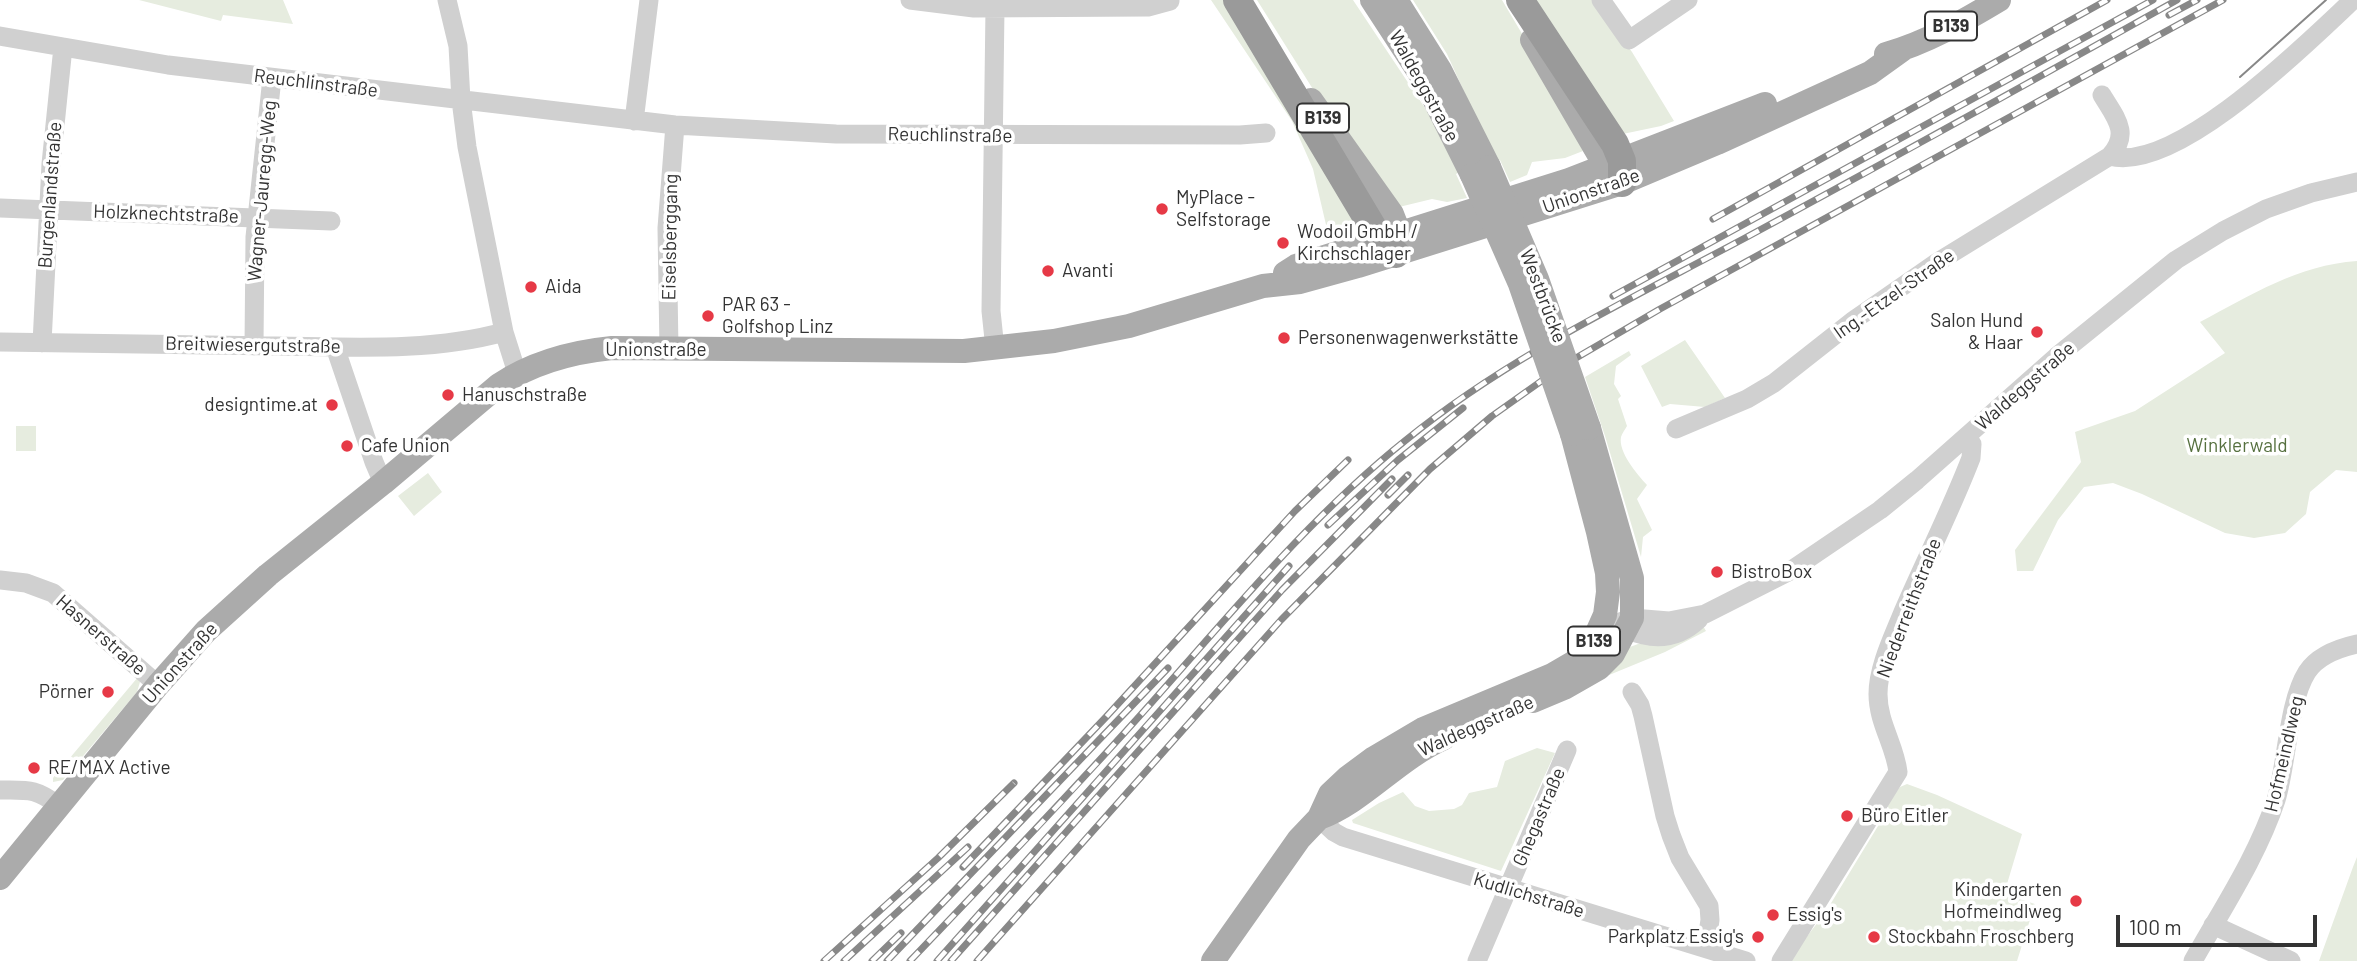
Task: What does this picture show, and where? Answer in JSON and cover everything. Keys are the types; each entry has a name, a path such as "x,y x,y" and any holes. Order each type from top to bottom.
{"highway":[{"path":"1237,0 1392,242"},
{"path":"1521,0 1615,144 1616,170"}],"main road":[{"name":"B139","path":"1250,0 1279,52 1322,117 1392,214 1392,242"},
{"name":"Waldeggstraße","path":"1372,0 1480,171"},
{"name":"Waldeggstraße","path":"1396,0 1446,81 1480,171"},
{"path":"1509,0 1616,170"},
{"name":"Unionstraße","path":"0,878 158,685 206,631 249,592 517,373 585,351 630,348 939,352 995,349 1129,326 1263,286 1296,267 1392,242 1616,170 1861,61 1902,50 1999,0"},
{"name":"Westbrücke","path":"1480,171 1537,279 1580,431"},
{"name":"B139","path":"1580,431 1632,578 1628,623"},
{"name":"Waldeggstraße","path":"1213,961 1299,839 1319,818 1330,794 1374,758 1423,729 1552,675 1576,661 1598,635 1605,615 1607,584 1580,431"},
{"path":"1607,584 1619,598 1628,623"},
{"name":"Waldeggstraße","path":"1319,818 1339,811 1395,767 1431,744 1585,677 1613,654 1628,623"}],"street":[{"path":"447,0 458,46 467,147 504,332 517,373"},
{"path":"634,121 649,0"},
{"path":"910,0 960,7 995,8 1148,7 1170,1"},
{"path":"1601,0 1629,40 1688,0"},
{"name":"Ing.-Etzel-Straße","path":"1676,429 1747,399 1774,383 1854,320 1936,264 2110,156 2123,159 2156,152 2188,135 2244,97 2303,48 2353,0"},
{"path":"995,8 991,311 995,349"},
{"name":"Reuchlinstraße","path":"0,36 167,65 674,125 836,134 993,136 1266,133"},
{"name":"Burgenlandstraße","path":"42,343 48,210 63,47"},
{"name":"Wagner-Jauregg-Weg","path":"254,346 257,217 272,78"},
{"path":"2102,95 2120,125 2119,146 2110,156"},
{"name":"Eiselsberggang","path":"668,349 667,228 674,125"},
{"name":"Waldeggstraße","path":"1598,635 1628,623 1648,637 1671,636 1692,625 1705,614 1790,571 1898,495 2064,351 2195,247 2266,209 2311,193 2357,182"},
{"name":"Holzknechtstraße","path":"0,208 331,221"},
{"name":"Breitwiesergutstraße","path":"0,342 335,347 446,344 504,332"},
{"path":"335,347 383,483"},
{"name":"Niederreithstraße","path":"1781,961 1898,772 1894,752 1880,716 1878,690 1881,674 1903,612 1970,458 1972,444 1966,437"},
{"name":"Hasnerstraße","path":"0,580 26,583 53,593 158,685"},
{"name":"Hofmeindlweg","path":"2193,961 2256,849 2270,816 2304,676 2319,659 2357,644"},
{"path":"1632,692 1640,705 1671,835 1680,858 1709,906 1716,954"},
{"name":"Ghegastraße","path":"1477,961 1567,750"},
{"path":"0,790 42,793 59,806"},
{"name":"Kudlichstraße","path":"1319,818 1343,837 1508,890 1746,961"},
{"path":"2213,925 2291,961"}],"green space":[{"path":"139,0 283,0 293,24 223,15 221,21"},
{"path":"1211,0 1225,0 1355,221 1327,229 1313,169 1292,121"},
{"path":"1257,0 1353,0 1439,129 1461,171 1456,174 1467,198 1447,202 1432,199 1395,208 1326,110"},
{"path":"1413,0 1502,0 1534,54 1583,151 1565,158 1532,162 1527,175 1510,182 1500,160 1496,162 1447,54"},
{"path":"1531,0 1594,0 1632,52 1674,121 1618,135"},
{"name":"Winklerwald","path":"2357,261 2357,472 2336,470 2310,492 2306,514 2285,533 2254,538 2225,533 2113,483 2084,487 2058,520 2033,571 2017,571 2015,550 2081,462 2075,432 2135,411 2225,353 2200,322 2295,275 2315,268"},
{"path":"1685,340 1725,398 1705,407 1670,404 1662,407 1641,366"},
{"path":"1629,351 1631,355 1616,366 1614,384 1621,396 1618,399 1627,426 1621,437 1622,449 1647,485 1637,499 1652,530 1643,537 1641,557 1585,377"},
{"path":"16,426 36,426 36,451 16,451"},
{"path":"428,473 442,492 414,516 398,496"},
{"path":"1702,624 1706,631 1665,652 1597,680 1630,647 1651,644"},
{"path":"138,677 140,682 137,692 63,780 53,782 53,778"},
{"path":"1537,748 1555,753 1501,871 1353,823 1352,820 1379,803 1403,792 1415,806 1429,811 1454,809 1462,805 1469,793 1497,787 1505,761"},
{"path":"1907,784 2022,834 2004,894 2035,904 2017,961 1788,961 1825,913 1889,808 1886,805 1900,787"},
{"path":"2357,857 2357,961 2319,961 2353,867"}],"tram line":[{"path":"2240,77 2326,0"}],"railway":[{"path":"1713,219 2107,0"},
{"path":"1613,296 2153,0"},
{"path":"910,961 1033,832 1306,532 1371,469 1445,410 1571,331 1854,179 2177,0"},
{"path":"2169,15 2197,0"},
{"path":"977,961 1281,620 1430,469 1492,416 1564,365 1660,309 2223,0"},
{"path":"1328,525 1398,460 1463,408"},
{"path":"963,867 1106,717 1295,511 1348,460"},
{"path":"1388,495 1408,475"},
{"path":"951,961 1282,590 1392,479"},
{"path":"937,961 1289,566"},
{"path":"887,961 1168,668"},
{"path":"824,961 938,858 1014,783"},
{"path":"844,961 968,847"},
{"path":"872,961 901,933"}],"place":[{"name":"MyPlace - Selfstorage","path":"1162,209"},
{"name":"Wodoil GmbH / Kirchschlager","path":"1283,243"},
{"name":"Avanti","path":"1048,271"},
{"name":"Aida","path":"531,287"},
{"name":"PAR 63 - Golfshop Linz","path":"708,316"},
{"name":"Salon Hund & Haar","path":"2037,332"},
{"name":"Personenwagenwerkstätte","path":"1284,338"},
{"name":"Hanuschstraße","path":"448,395"},
{"name":"designtime.at","path":"332,405"},
{"name":"Cafe Union","path":"347,446"},
{"name":"BistroBox","path":"1717,572"},
{"name":"Pörner","path":"108,692"},
{"name":"RE/MAX Active","path":"34,768"},
{"name":"Büro Eitler","path":"1847,816"},
{"name":"Kindergarten Hofmeindlweg","path":"2076,901"},
{"name":"Essig's","path":"1773,915"},
{"name":"Parkplatz Essig's","path":"1758,937"},
{"name":"Stockbahn Froschberg","path":"1874,937"}]}
